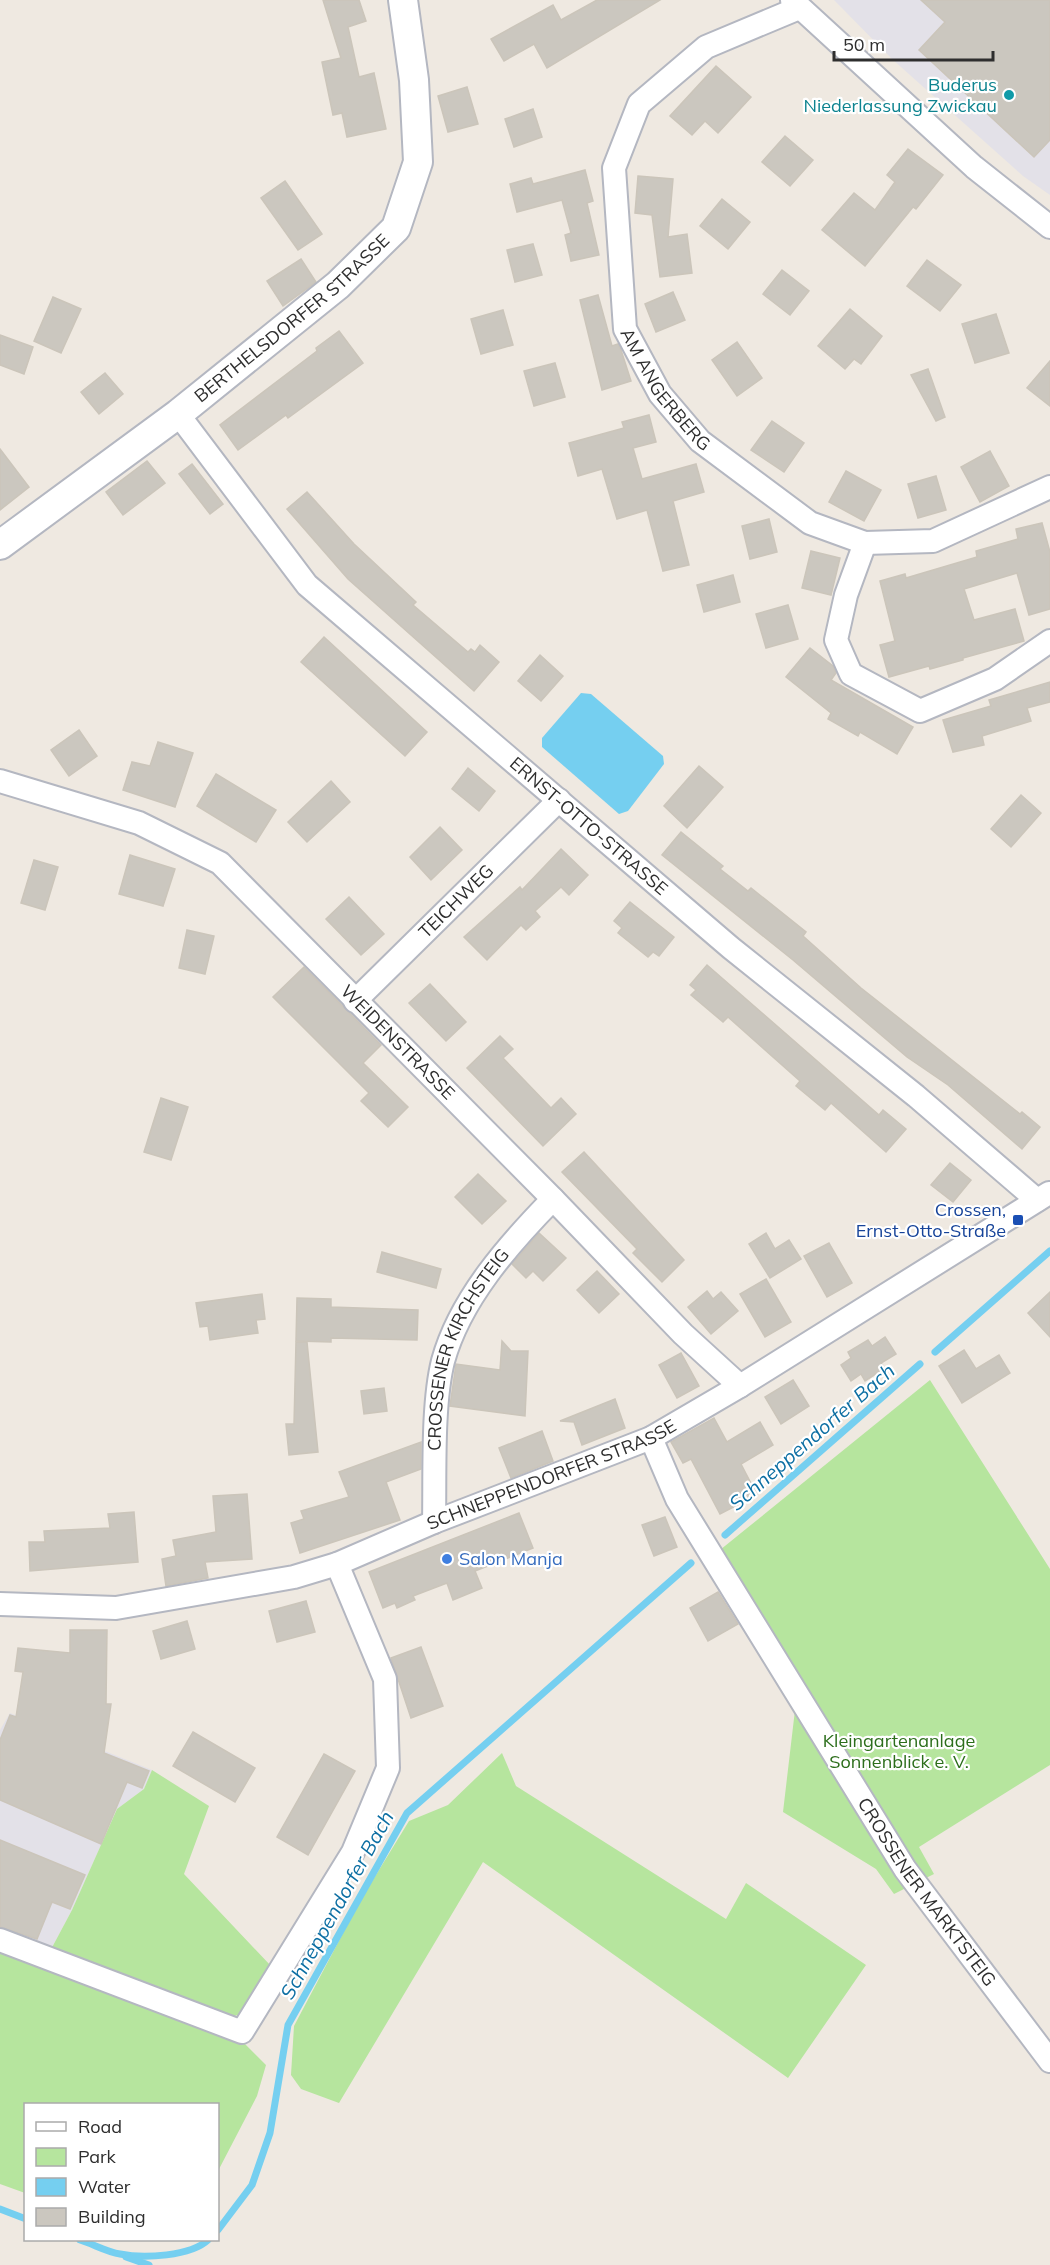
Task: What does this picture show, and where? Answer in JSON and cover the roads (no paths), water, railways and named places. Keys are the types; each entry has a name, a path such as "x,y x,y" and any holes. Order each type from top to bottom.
{"street":[{"name":"BERTHELSDORFER STRASSE","path":"0,545 178,414 338,285 396,228 418,162 414,80 403,0"},
{"path":"795,4 974,167 1050,227"},
{"name":"AM ANGERBERG","path":"795,4 706,47 639,104 614,168 625,329 660,394 700,441 810,523 865,543 933,541 1049,491"},
{"name":"ERNST-OTTO-STRASSE","path":"178,414 307,585 731,948 1044,1197"},
{"path":"865,543 846,595 836,640 851,674 880,690 920,711 995,679 1050,641"},
{"name":"WEIDENSTRASSE","path":"0,781 139,823 220,863 553,1199 682,1334 740,1386"},
{"name":"TEICHWEG","path":"355,1001 559,800"},
{"name":"SCHNEPPENDORFER STRASSE","path":"0,1604 116,1608 294,1577 337,1564 434,1522 651,1438 740,1386 1044,1197"},
{"name":"CROSSENER KIRCHSTEIG","path":"434,1522 437,1417 442,1364 449,1343 488,1272 553,1199"},
{"name":"CROSSENER MARKTSTEIG","path":"651,1438 677,1499 904,1869 1050,2061"},
{"path":"0,1940 242,2032 353,1852 388,1768 385,1679 337,1564"}],"water":[{"path":"581,693 591,694 663,756 664,764 628,811 619,814 542,747 542,738"}],"waterway":[{"name":"Schneppendorfer Bach","path":"935,1352 1050,1251"},
{"name":"Schneppendorfer Bach","path":"725,1535 920,1364"},
{"name":"Schneppendorfer Bach","path":"219,2229 252,2185 270,2133 288,2025 407,1813 691,1563"},
{"name":"Schneppendorfer Bach","path":"0,2209 24,2218"},
{"name":"Schneppendorfer Bach","path":"83,2241 115,2253 141,2256 179,2253 206,2241"},
{"path":"126,2257 149,2265"}],"place":[{"name":"Buderus Niederlassung Zwickau","path":"1009,95"},
{"name":"Crossen, Ernst-Otto-Straße","path":"1018,1220"},
{"name":"Salon Manja","path":"447,1559"}],"park label":[{"name":"Kleingartenanlage Sonnenblick e. V.","path":"899,1751"}]}
